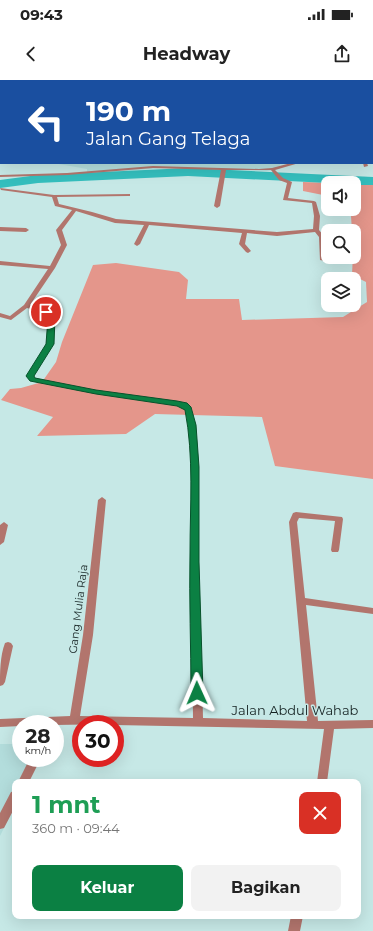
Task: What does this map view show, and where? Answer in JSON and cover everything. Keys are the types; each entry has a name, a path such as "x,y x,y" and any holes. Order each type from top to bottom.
{"street":[{"path":"0,176 67,174 153,167 223,173 272,169 293,164"},
{"path":"272,169 281,179 290,182 285,199 314,202 316,230 321,236"},
{"path":"217,206 223,173"},
{"path":"0,190 54,196 128,195"},
{"path":"54,196 56,205 115,221 283,234 316,230"},
{"path":"0,315 11,318 26,306 52,268 64,245 59,230 75,209"},
{"path":"137,244 147,223"},
{"path":"0,229 26,230"},
{"path":"245,232 242,244 248,251"},
{"path":"0,263 52,268"},
{"path":"26,306 46,312 51,317 49,346 32,379 96,392 177,403 184,405 188,409 192,425 195,467 194,562 198,723"},
{"name":"Gang Mulia Raja","path":"75,715 88,635 102,500"},
{"path":"312,725 302,601 293,522 296,515 338,519 335,550"},
{"path":"0,542 4,525"},
{"path":"302,601 373,611"},
{"path":"0,682 8,646"},
{"name":"Jalan Abdul Wahab","path":"124,721 312,725 373,724"},
{"name":"Jalan Abdul Wahab","path":"0,723 12,723"},
{"path":"322,779 330,724"},
{"path":"25,779 31,767"},
{"path":"0,824 12,802"},
{"path":"294,931 296,919"}],"shaded area":[{"path":"59,164 280,164 280,169 267,171 174,167 87,174 87,169"},
{"path":"303,182 321,183 321,195 303,191"},
{"path":"361,184 373,185 373,479 275,466 262,417 155,414 126,434 37,436 53,417 1,400 10,389 21,388 42,382 56,362 62,342 93,265 116,263 179,272 188,280 186,299 239,299 242,320 343,317 351,312 361,312 361,306 367,302 366,282 361,280 361,272 352,272 352,264 361,264 361,224 352,224 351,216 361,216"},
{"path":"0,744 12,744 12,767 34,767 28,779 12,779 12,812 0,836"}],"waterway":[{"path":"0,184 38,179 188,172 373,181"}],"route":[{"path":"46,312 50,314 51,317 50,344 30,376 33,380 96,392 177,403 184,405 188,409 192,425 195,467 194,562 197,693"}]}
